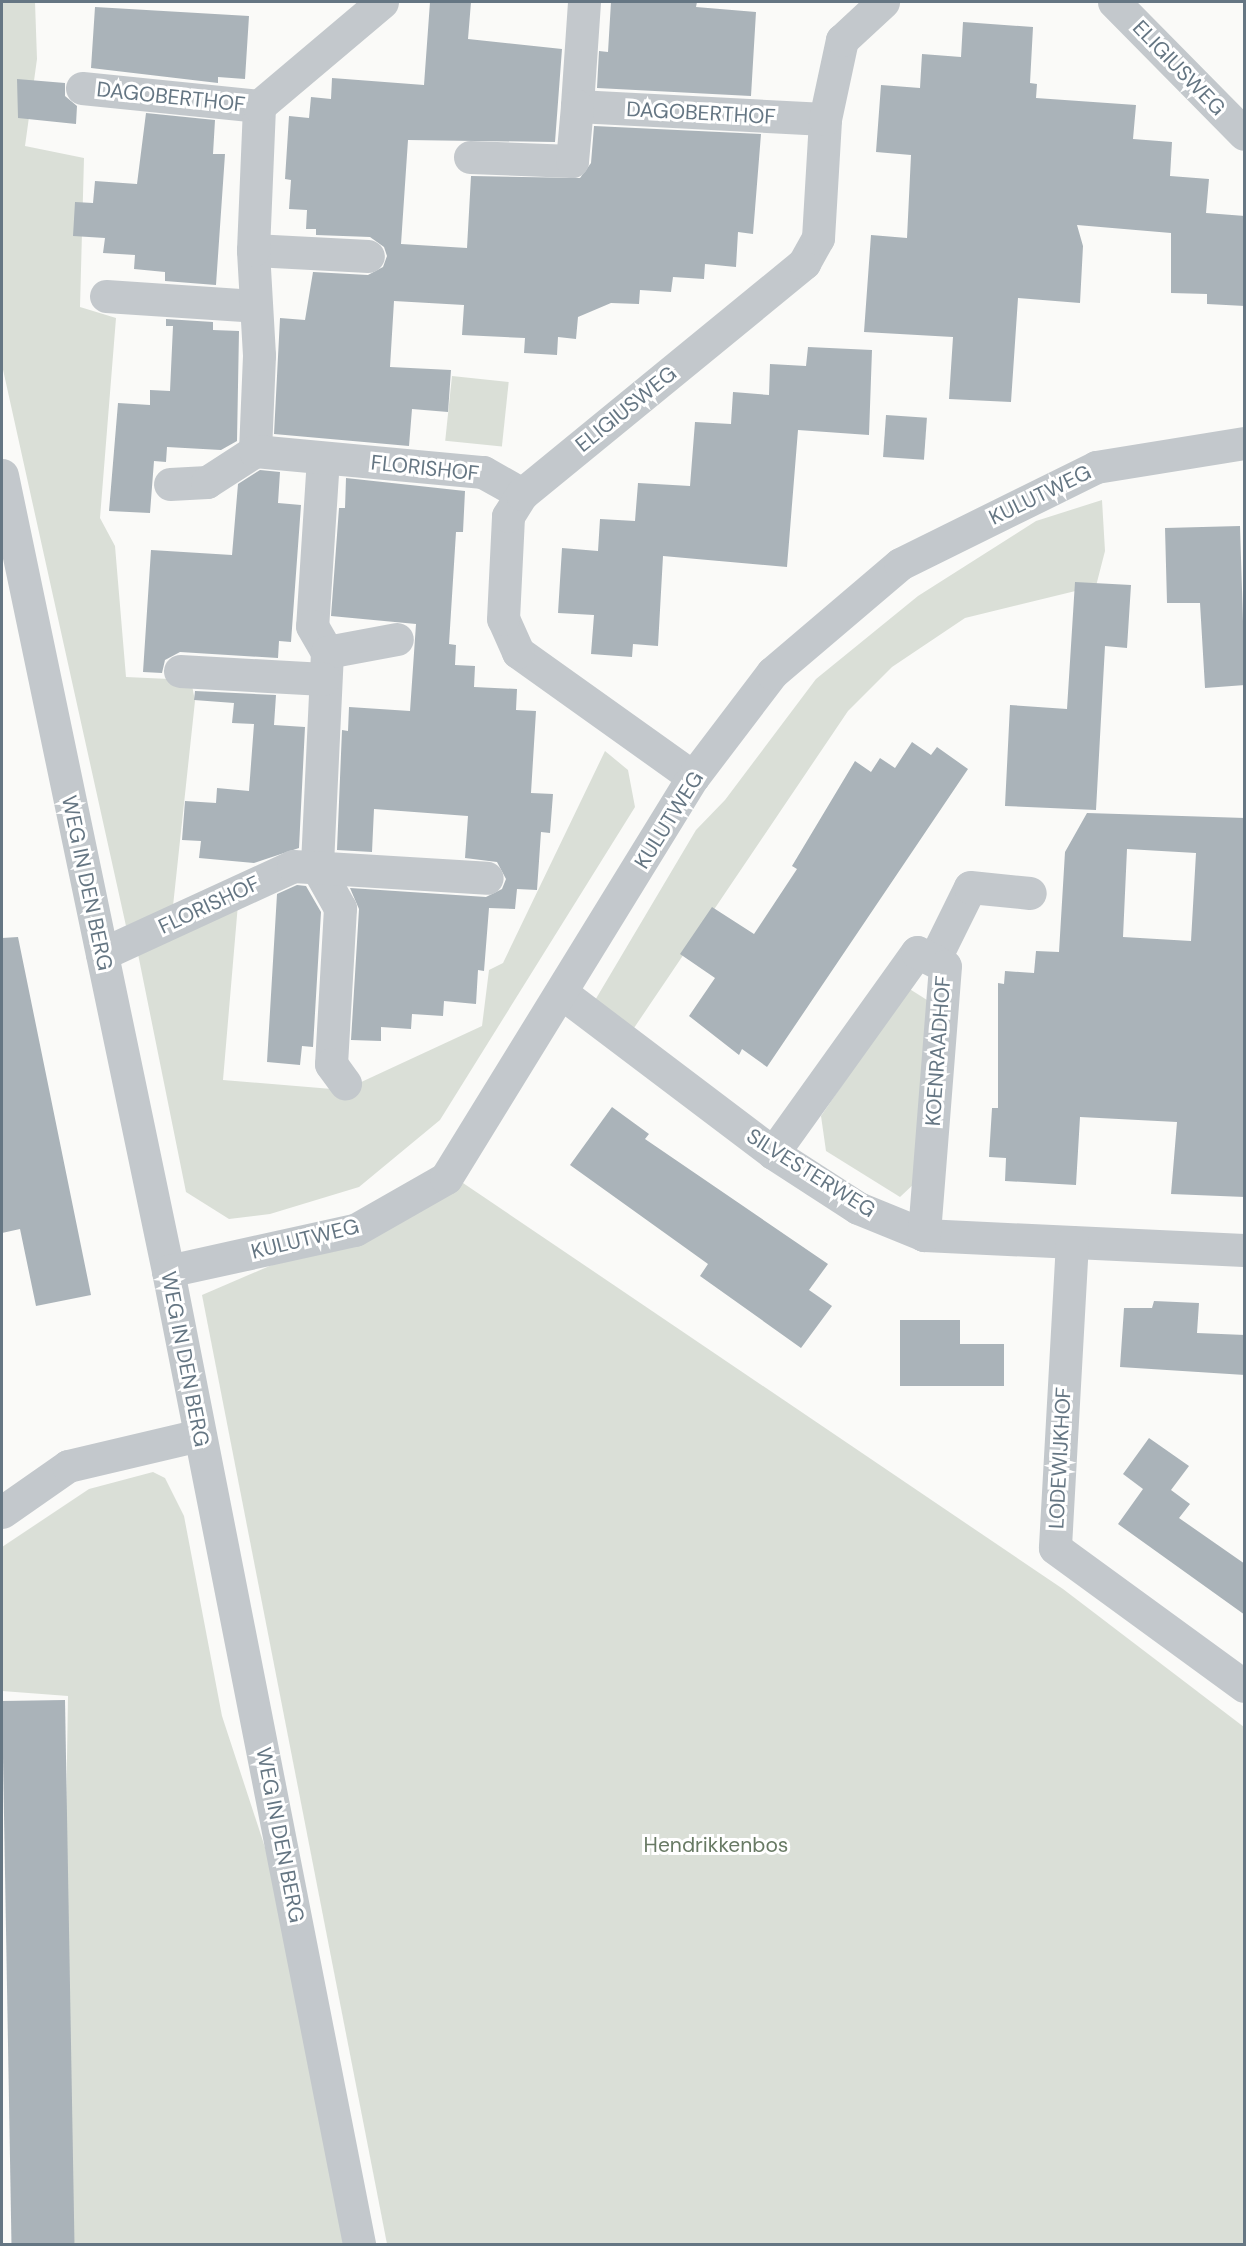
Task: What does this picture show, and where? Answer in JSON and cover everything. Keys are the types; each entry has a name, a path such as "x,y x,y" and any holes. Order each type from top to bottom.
{"street":[{"name":"DAGOBERTHOF","path":"82,88 259,106 382,2"},
{"path":"470,157 572,160 584,2"},
{"name":"ELIGIUSWEG","path":"693,777 519,652 503,619 508,516 522,494 804,263 818,238 825,119 842,40 883,2"},
{"name":"ELIGIUSWEG","path":"1114,2 1245,134"},
{"name":"DAGOBERTHOF","path":"255,451 253,250 259,106"},
{"name":"DAGOBERTHOF","path":"577,106 825,119"},
{"path":"253,250 368,256"},
{"path":"106,296 255,306"},
{"name":"KULUTWEG","path":"168,1271 355,1230 446,1178 563,994 693,777 772,674 900,564 1095,467 1245,443"},
{"path":"170,484 207,482 255,451"},
{"name":"FLORISHOF","path":"255,451 483,472 522,494"},
{"path":"323,458 312,626 326,666 317,867 340,908 332,1064 345,1083"},
{"name":"WEG IN DEN BERG","path":"2,475 168,1271 358,2244"},
{"path":"180,671 326,666 397,639"},
{"name":"FLORISHOF","path":"102,954 293,866 487,878"},
{"path":"934,960 970,888 1030,893"},
{"name":"KOENRAADHOF","path":"773,1153 917,952 934,960 945,966 924,1235"},
{"name":"SILVESTERWEG","path":"563,994 773,1153 858,1208 924,1235 1245,1250"},
{"name":"LODEWIJKHOF","path":"1072,1242 1055,1548 1245,1686"},
{"path":"2,1512 68,1466 199,1435"}],"green space":[{"path":"2,2 35,2 37,59 25,146 84,158 80,307 116,318 100,518 115,546 126,677 191,680 195,701 173,906 126,926 2,365"},
{"path":"452,376 509,382 502,447 445,441"},
{"path":"1102,500 1105,551 1096,586 965,618 892,667 848,711 634,1028 594,1002 696,830 725,800 816,679 918,596 1036,521"},
{"path":"605,751 628,770 635,807 440,1120 359,1187 270,1214 229,1219 186,1192 138,954 238,904 223,1080 344,1090 482,1026 489,970 503,963"},
{"path":"908,988 927,1000 917,1181 900,1197 826,1151 821,1116"},
{"name":"Hendrikkenbos","path":"463,1183 1063,1589 1244,1727 1244,2244 387,2244 202,1295"},
{"path":"153,1472 165,1478 184,1516 222,1716 276,1881 348,2244 59,2244 68,1696 2,1691 2,1547 89,1489"}],"building":[{"path":"430,2 471,2 468,39 562,49 555,142 408,140 401,244 467,248 471,176 580,178 591,163 594,126 761,134 753,234 738,232 736,267 705,264 704,279 673,277 671,292 640,290 639,304 611,303 578,317 576,339 558,337 557,355 524,353 525,338 462,335 464,305 394,301 390,367 451,370 448,412 412,409 409,446 274,434 280,318 305,320 313,272 368,275 383,267 387,256 384,247 370,237 316,235 316,229 306,229 307,210 289,209 291,180 285,179 289,116 309,118 311,97 331,99 332,78 424,85"},
{"path":"611,2 697,2 696,7 756,12 751,96 597,88 599,51 608,52"},
{"path":"95,7 249,16 245,79 218,77 218,83 91,68"},
{"path":"963,22 1033,27 1030,83 1037,84 1036,98 1136,105 1133,139 1172,142 1170,176 1209,179 1206,213 1245,216 1245,306 1207,304 1207,294 1171,293 1171,233 1077,225 1083,246 1080,303 1018,298 1011,402 949,399 953,337 864,332 871,235 907,238 911,155 876,152 881,85 920,88 922,54 961,57"},
{"path":"17,79 65,83 65,96 77,106 76,124 18,118"},
{"path":"146,113 215,120 213,154 225,154 216,285 165,281 165,272 134,269 135,255 103,253 105,238 73,236 75,202 93,203 95,181 137,184"},
{"path":"166,319 213,322 213,330 239,331 237,441 221,450 167,447 166,462 154,461 150,513 109,511 118,403 150,405 150,390 170,391 173,326 166,326"},
{"path":"808,347 872,350 869,435 798,430 787,567 663,556 658,646 633,644 632,657 591,654 594,615 558,613 562,548 598,551 600,519 635,521 638,483 690,486 695,422 731,424 733,392 769,395 770,364 806,366"},
{"path":"886,415 927,418 924,460 883,457"},
{"path":"260,470 280,472 278,503 301,505 291,642 279,641 278,658 180,652 165,660 162,673 143,672 151,550 232,555 238,484"},
{"path":"346,478 465,491 463,532 456,532 449,644 456,645 455,665 475,666 474,687 517,689 516,710 536,711 531,793 553,794 550,833 541,832 537,890 517,889 515,909 489,908 484,971 478,970 476,1004 444,1001 443,1016 412,1014 411,1029 381,1027 381,1041 351,1040 359,909 350,888 486,897 502,889 506,879 497,862 465,858 468,816 374,809 372,852 337,850 342,730 348,731 349,707 410,711 416,624 331,616 339,508 345,508"},
{"path":"1240,526 1245,685 1205,688 1200,603 1167,603 1165,528"},
{"path":"1075,582 1131,585 1127,648 1105,646 1096,810 1005,806 1010,705 1067,709"},
{"path":"195,691 276,695 274,725 305,727 299,848 254,863 199,858 201,841 182,840 185,801 216,803 217,788 249,791 254,724 232,723 234,703 194,700"},
{"path":"912,742 931,755 937,747 968,769 767,1067 742,1049 739,1055 689,1016 715,978 680,954 712,907 754,934 797,869 792,866 855,761 871,772 880,758 895,768"},
{"path":"1087,813 1245,818 1245,1197 1171,1194 1177,1122 1080,1117 1076,1185 1005,1181 1006,1158 989,1157 992,1108 998,1108 998,983 1004,984 1005,971 1034,973 1036,951 1059,952 1065,852","holes":["1127,849 1196,853 1191,941 1123,937"]},
{"path":"297,885 306,886 321,912 313,1047 302,1046 300,1065 267,1062 277,894"},
{"path":"18,937 91,1295 36,1306 20,1229 2,1233 2,938"},
{"path":"612,1107 649,1134 645,1139 828,1264 809,1290 832,1306 801,1348 700,1276 708,1264 570,1165"},
{"path":"1154,1301 1199,1303 1197,1333 1245,1335 1245,1375 1120,1367 1124,1308 1152,1308"},
{"path":"900,1320 960,1320 960,1344 1004,1344 1004,1386 900,1386"},
{"path":"1149,1438 1189,1466 1171,1490 1190,1504 1179,1518 1245,1564 1245,1615 1118,1524 1143,1489 1123,1474"},
{"path":"65,1700 74,2244 11,2244 2,1701"}]}
